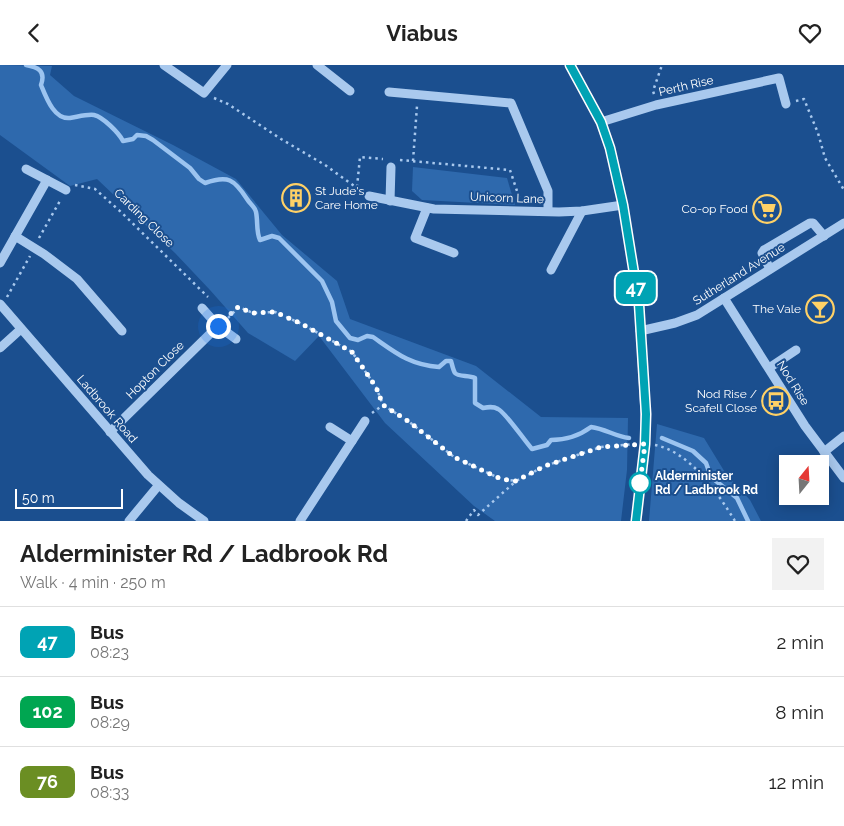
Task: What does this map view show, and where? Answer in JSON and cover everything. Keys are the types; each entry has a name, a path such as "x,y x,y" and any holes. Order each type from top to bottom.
{"street":[{"path":"164,65 204,93 227,65"},
{"path":"317,65 350,91"},
{"path":"570,65 601,122 613,159 623,205 639,304 646,414 645,444 636,521"},
{"name":"Perth Rise","path":"601,122 656,105 779,78 786,104"},
{"path":"389,92 511,103 548,191 548,211"},
{"path":"390,201 391,162"},
{"path":"26,169 66,190"},
{"path":"0,263 47,180"},
{"name":"Unicorn Lane","path":"369,196 428,208 582,211 623,205"},
{"path":"428,208 415,238 454,253"},
{"path":"551,270 582,211"},
{"path":"770,269 763,257 762,253 764,250 810,223 816,225 824,236"},
{"name":"Sutherland Avenue","path":"640,331 675,323 697,315 844,223"},
{"path":"15,236 44,254 77,279 122,331"},
{"name":"Nod Rise","path":"724,298 824,452 844,478"},
{"name":"Ladbrook Road","path":"0,304 158,486 204,521"},
{"path":"202,308 218,326 236,339"},
{"name":"Hopton Close","path":"110,432 218,326"},
{"path":"0,348 21,329"},
{"path":"769,368 796,350"},
{"path":"300,521 364,421"},
{"path":"330,427 352,441"},
{"path":"824,452 844,436"},
{"path":"129,521 158,486"}],"path":[{"path":"656,105 653,91 662,65"},
{"path":"204,93 228,104 325,165 369,196"},
{"path":"413,161 418,95"},
{"path":"786,104 804,99 818,133 825,158 844,190"},
{"path":"357,187 360,157 391,162 413,161 510,170 523,210"},
{"name":"Carding Close","path":"66,190 74,185 95,189 209,298"},
{"path":"218,326 238,307 252,313 275,312 302,324 352,352 376,387 383,405 408,421 454,457 501,479 516,481"},
{"path":"466,521 474,511 478,515 516,481 545,466 601,447 645,444 664,447 686,460 704,478 735,521"}],"shaded area":[{"path":"0,65 52,66 50,75 74,96 173,145 236,179 282,235 337,281 350,319 476,366 541,417 628,418 627,470 621,521 495,521 474,506 385,423 319,336 295,361 248,333 175,253 97,179 70,186 0,135"},
{"path":"413,167 507,178 515,205 422,200 412,191"},
{"path":"657,424 704,438 726,474 750,500 761,521 649,521"}],"waterway":[{"path":"26,65 34,67 42,73 41,85 48,101 55,112 64,118 88,115 98,116 123,141 133,139 137,135 146,136 153,140 190,168 205,183 219,179 225,179 234,183 255,210 260,240 272,236 279,238 322,281 332,302 336,321 350,338 358,340 367,336 373,337 404,357 420,364 439,367 446,361 451,361 456,374 475,378 475,403 483,408 492,407 501,411 532,449 547,445 551,440 577,435 591,427 629,438"},
{"path":"662,438 693,451 706,463 711,477 737,498 748,521"}],"bus line":[{"name":"47","path":"570,65 601,122 610,148 623,205 639,304 646,414 645,444 636,521"}],"place":[{"name":"St Jude's Care Home","path":"296,198"},
{"name":"Co-op Food","path":"767,209"},
{"name":"The Vale","path":"820,309"},
{"name":"Nod Rise / Scafell Close","path":"776,401"},
{"name":"Alderminister Rd / Ladbrook Rd","path":"640,483"}],"route":[{"path":"218,326 238,307 252,313 275,312 334,341 352,352 376,387 383,405 408,421 454,457 501,479 516,481 545,466 601,447 645,444 640,483"}]}
